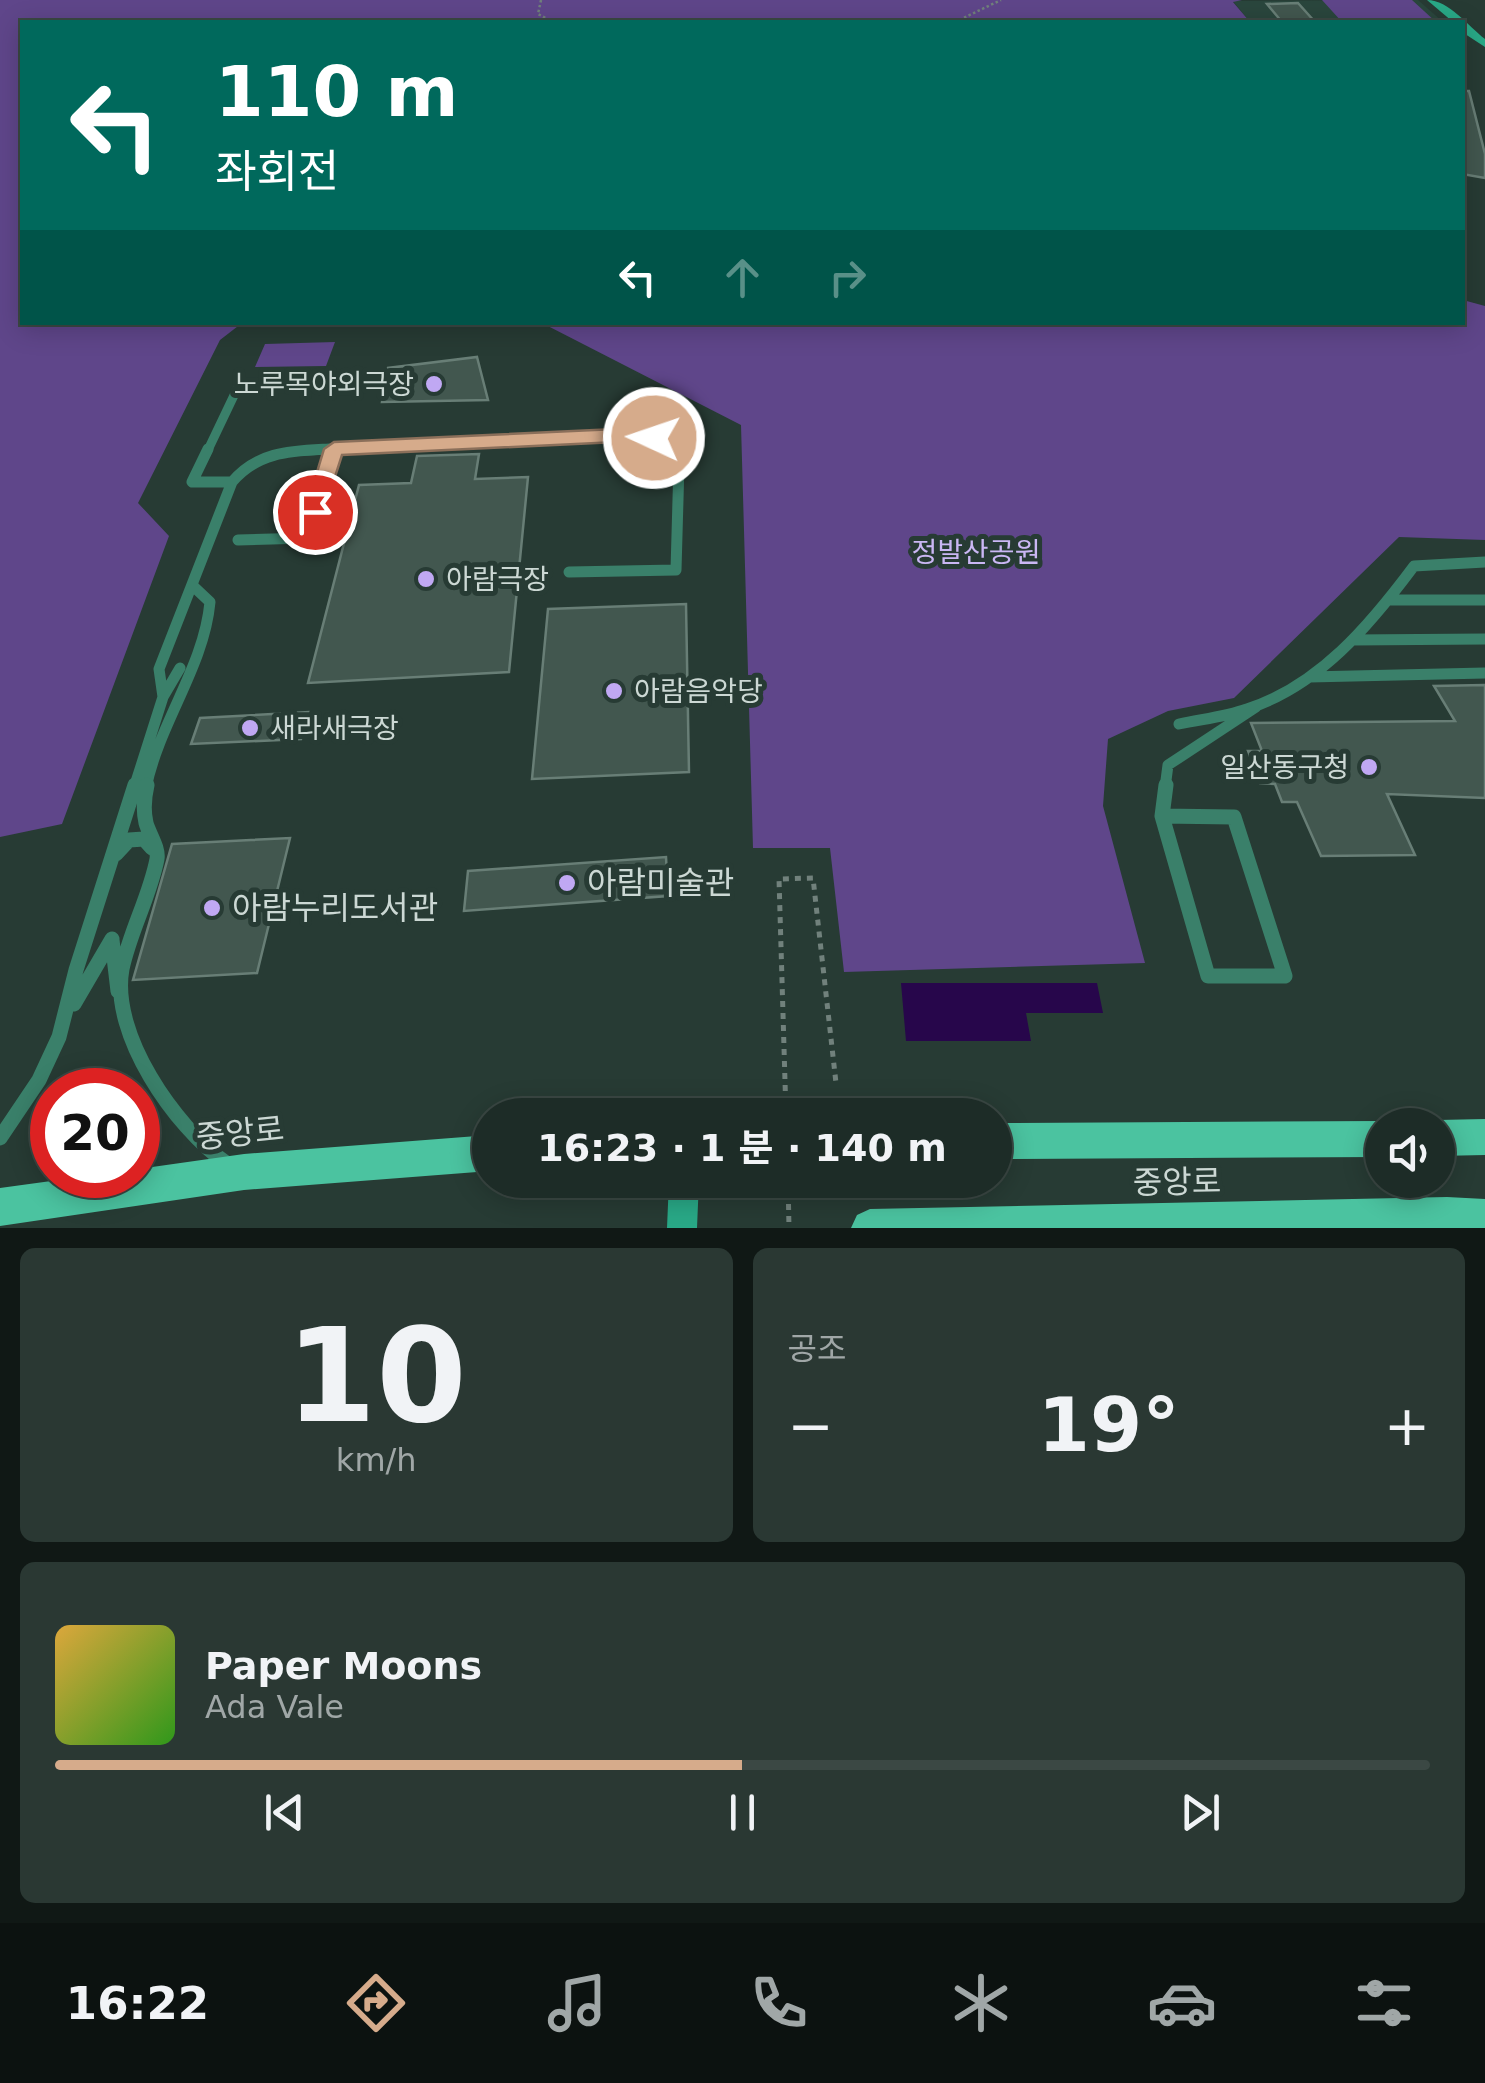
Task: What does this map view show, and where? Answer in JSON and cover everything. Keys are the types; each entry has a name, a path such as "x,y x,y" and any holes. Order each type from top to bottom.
{"main road":[{"path":"1432,0 1456,20"},
{"path":"1455,1138 1485,1137"},
{"name":"중앙로","path":"1012,1141 1365,1139"},
{"name":"중앙로","path":"0,1207 244,1172 472,1154"},
{"path":"682,1228 683,1198"},
{"name":"중앙로","path":"870,1228 1485,1218"}],"lane":[{"path":"232,482 192,482 238,388 257,387"},
{"path":"119,995 129,946 158,855 146,823 144,804 170,698 160,668 232,482 245,465 266,454 638,434 671,449 679,464 676,570 569,572"},
{"path":"238,540 308,538 334,449"},
{"path":"1162,816 1234,817 1285,976 1208,976 1162,816 1168,764 1308,678 1352,640 1414,566 1484,564"},
{"path":"72,1006 76,970 111,858 170,698 195,664 210,615 210,602 194,586"},
{"path":"1389,600 1485,600"},
{"path":"1352,640 1485,639"},
{"path":"1308,678 1485,673"},
{"path":"1179,724 1256,707"},
{"path":"111,858 129,840 144,839 158,855"},
{"path":"0,1138 28,1104 72,1006 112,939 119,995 138,1048 189,1130 215,1157 244,1172"},
{"path":"1446,1216 1485,1206"}],"path":[{"path":"541,0 538,14 549,20"},
{"path":"959,20 1001,0"},
{"path":"785,1098 779,879 813,878 836,1083"},
{"path":"788,1198 789,1228"}],"shaded area":[{"path":"1418,0 1441,20 1248,20 1233,1"},
{"path":"901,983 1097,983 1103,1013 1026,1013 1031,1041 906,1041"}],"green space":[{"path":"0,0 1242,0 1233,2 1248,20 20,20 20,325 239,325 220,340 138,503 169,536 62,824 0,837"},
{"path":"1322,0 1412,0 1434,20 1340,20"},
{"name":"정발산공원","path":"1465,301 1485,306 1485,540 1399,537 1234,698 1168,711 1108,739 1103,806 1145,963 844,972 830,848 753,848 741,425 546,325 1465,325"},
{"path":"335,342 326,366 255,367 265,344"}],"building":[{"path":"1298,3 1313,20 1280,20 1267,4"},
{"path":"1465,91 1469,91 1485,154 1485,178 1465,175"},
{"name":"노루목야외극장","path":"477,357 488,400 382,402 388,368"},
{"name":"아람극장","path":"479,454 475,479 528,477 509,672 308,683 359,485 411,483 417,456"},
{"name":"아람음악당","path":"686,604 689,772 532,779 548,609"},
{"name":"일산동구청","path":"1485,685 1485,798 1387,794 1415,855 1321,856 1297,802 1282,802 1275,784 1260,783 1248,751 1262,751 1251,723 1455,721 1434,686"},
{"name":"새라새극장","path":"308,712 301,739 191,744 200,718"},
{"name":"아람누리도서관","path":"290,838 257,973 133,980 172,844"},
{"name":"아람미술관","path":"666,857 668,896 464,911 468,871"}],"place":[{"name":"노루목야외극장","path":"434,384"},
{"name":"아람극장","path":"426,579"},
{"name":"아람음악당","path":"614,691"},
{"name":"새라새극장","path":"250,728"},
{"name":"일산동구청","path":"1369,767"},
{"name":"아람미술관","path":"567,883"},
{"name":"아람누리도서관","path":"212,908"}],"route":[{"path":"315,512 334,449 638,434 654,438"}]}
